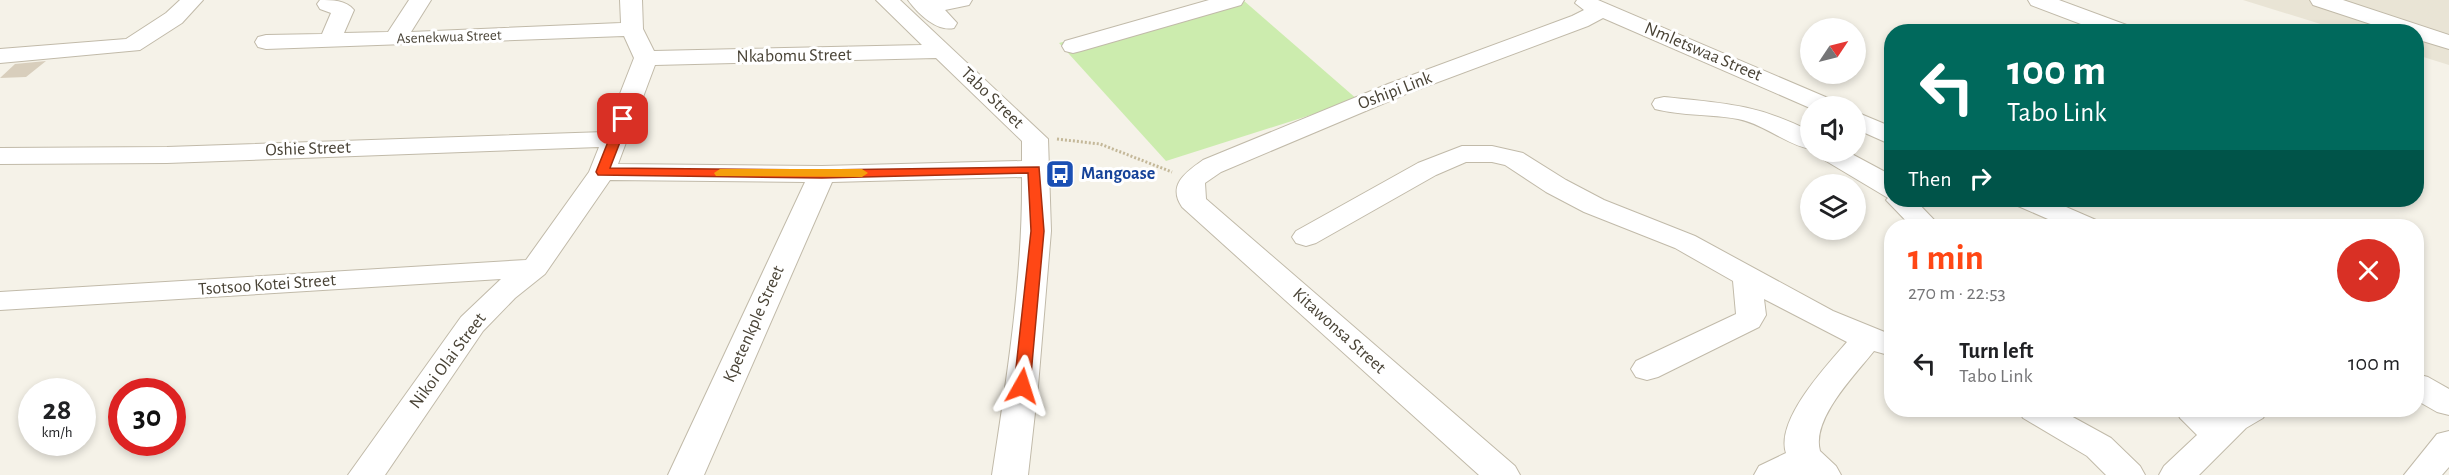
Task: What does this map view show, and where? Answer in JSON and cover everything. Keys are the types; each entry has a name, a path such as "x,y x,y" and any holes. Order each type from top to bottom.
{"street":[{"path":"0,56 132,45 174,18 192,0"},
{"path":"395,39 420,0"},
{"path":"631,0 632,30 646,58"},
{"name":"Tabo Street","path":"887,0 944,37 1035,139 1037,231 1022,386 1010,475"},
{"path":"944,37 923,4 960,0"},
{"path":"1073,46 1233,0"},
{"name":"Nmletswaa Street","path":"1578,0 1804,96"},
{"path":"2039,0 2103,24"},
{"path":"2322,0 2395,24"},
{"path":"328,4 343,10 330,41"},
{"name":"Oshipi Link","path":"1192,180 1223,161 1397,89 1580,21 1601,10"},
{"name":"Asenekwua Street","path":"266,42 632,30"},
{"path":"2424,34 2449,42"},
{"name":"Nkabomu Street","path":"646,58 862,54 944,37"},
{"name":"Nikoi Olai Street","path":"366,475 472,324 504,291 535,268 602,172 646,58"},
{"path":"1664,104 1741,112 1771,121 1800,136"},
{"path":"1866,125 1884,133"},
{"name":"Oshie Street","path":"0,156 167,155 616,139"},
{"path":"1306,237 1428,169 1462,154 1492,154 1514,159 1556,186 1585,201 1685,242 1822,318 1880,343 1810,411 1801,445 1814,467 1772,475"},
{"path":"1848,162 1884,184"},
{"path":"602,172 822,174 1035,169"},
{"name":"Kpetenkple Street","path":"686,475 822,174"},
{"name":"Kitawonsa Street","path":"1192,180 1192,201 1502,475"},
{"path":"1907,207 1919,219"},
{"path":"2044,207 2070,219"},
{"name":"Tsotsoo Kotei Street","path":"0,301 535,268"},
{"path":"1647,369 1748,320 1751,315 1748,277"},
{"path":"2424,390 2449,404"},
{"path":"2047,417 2099,447 2127,475"},
{"path":"2199,417 2218,436"},
{"path":"2177,475 2239,417"},
{"path":"2422,475 2449,443"}],"path":[{"path":"1035,139 1073,140 1100,144 1192,180"}],"shaded area":[{"path":"2243,0 2449,0 2449,65 2424,57 2424,24 2320,24"}],"green space":[{"path":"1217,0 1243,0 1358,100 1166,161 1059,43"}],"building":[{"path":"46,61 26,77 0,78 15,64"}],"slow traffic":[{"path":"720,173 862,173"}],"place":[{"name":"Mangoase","path":"1060,174"}],"route":[{"path":"623,119 602,172 822,174 1035,169 1037,231 1022,386"}]}
